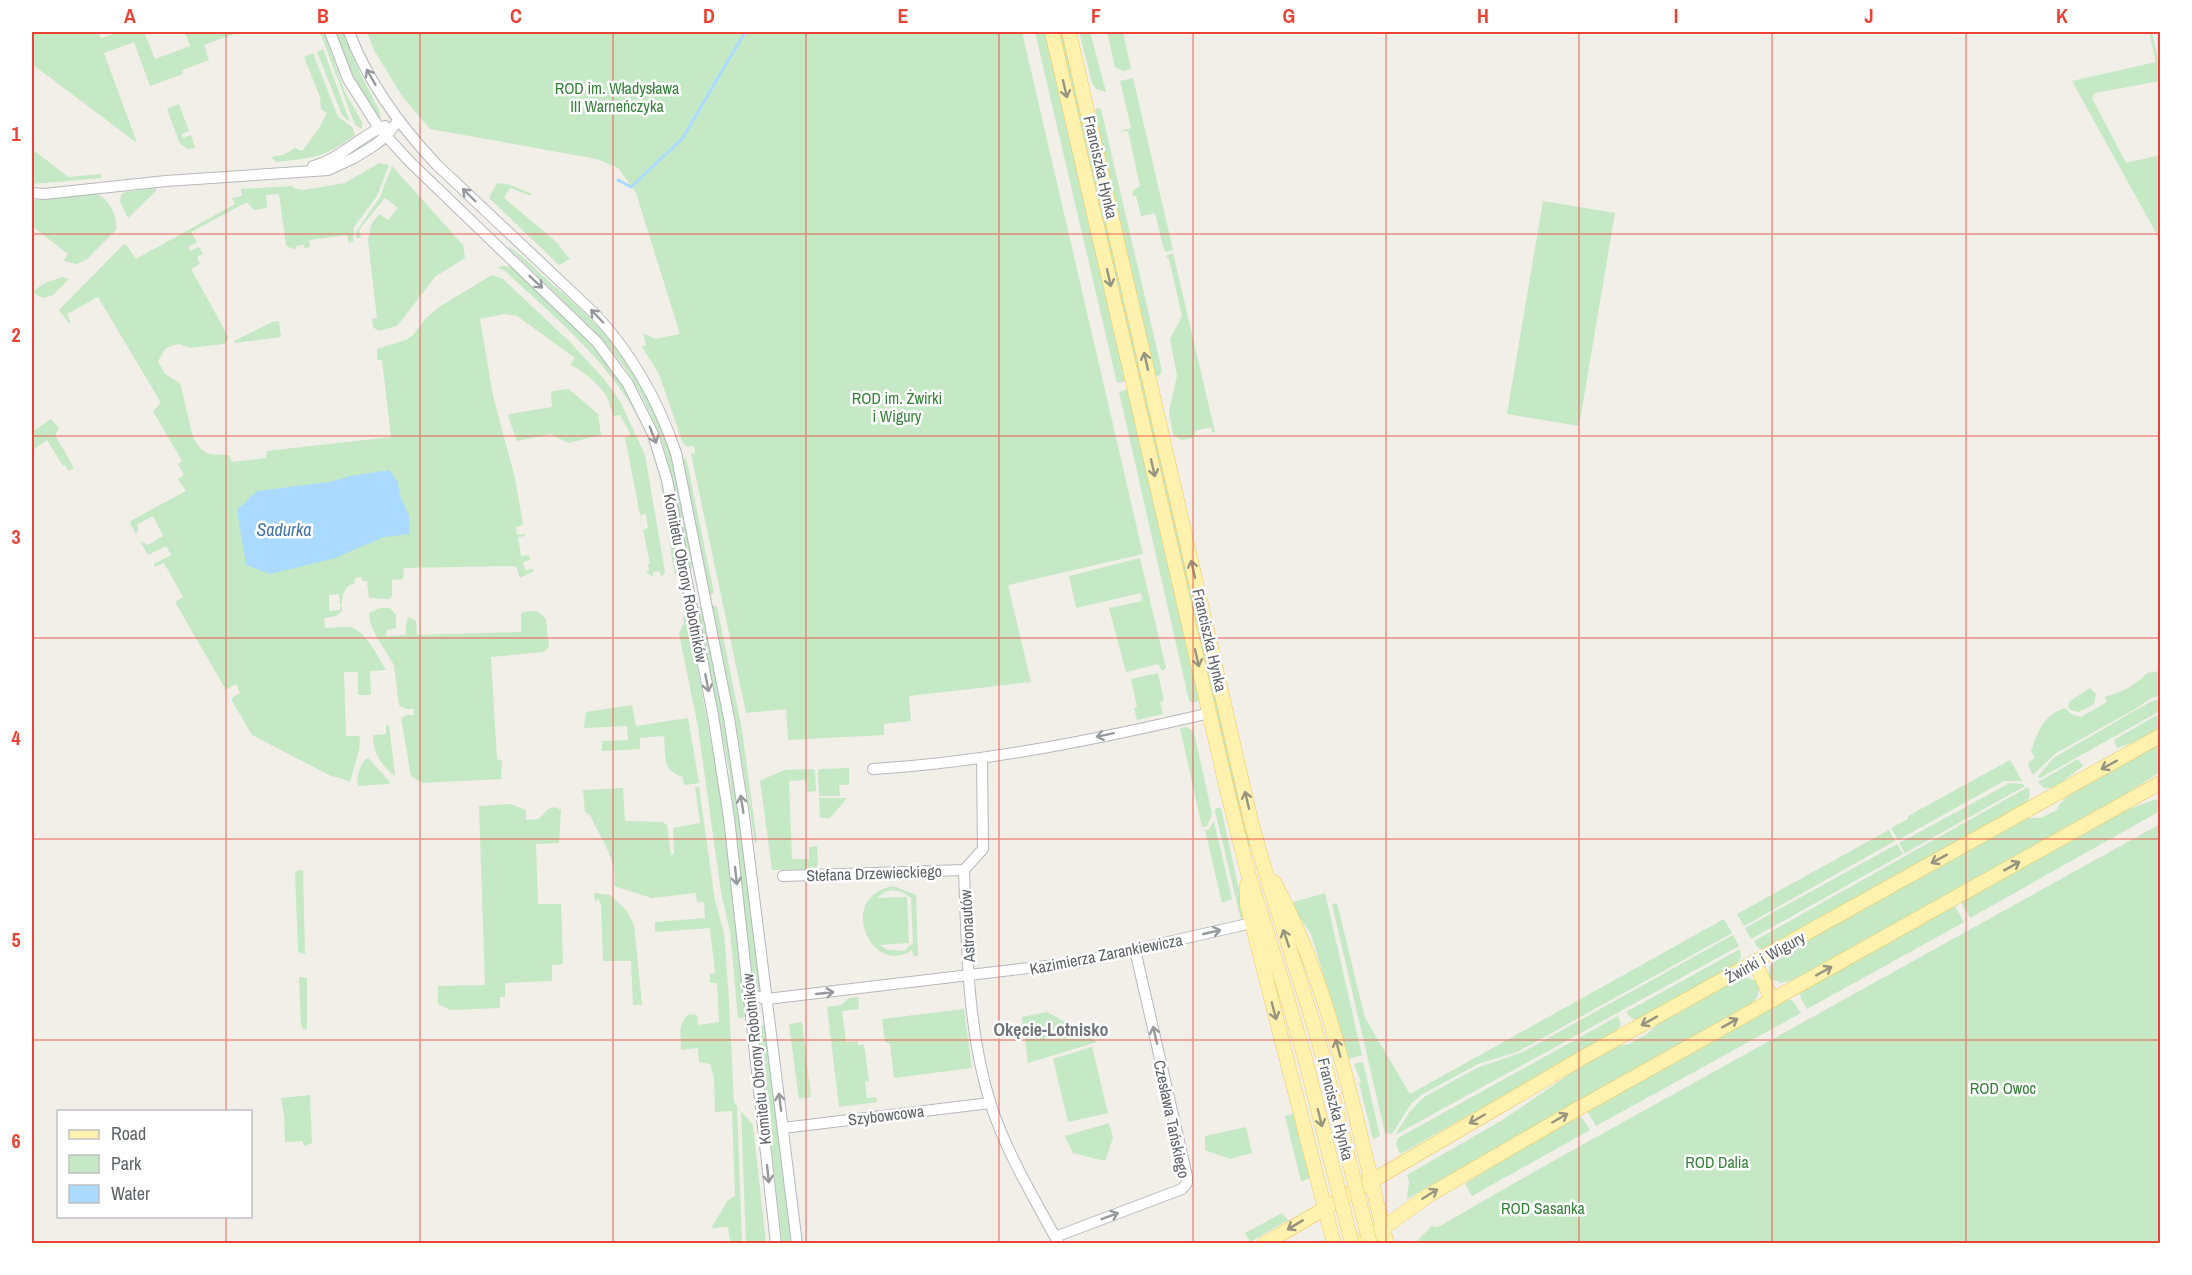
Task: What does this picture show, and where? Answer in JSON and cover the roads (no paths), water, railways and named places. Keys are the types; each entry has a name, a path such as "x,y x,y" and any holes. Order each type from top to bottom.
{"main road":[{"name":"Franciszka Hynka","path":"1052,32 1248,873 1306,1062 1352,1244"},
{"name":"Franciszka Hynka","path":"1069,32 1261,856 1305,993 1370,1244"},
{"name":"Żwirki i Wigury","path":"1325,1207 1582,1058 2160,736"},
{"path":"1358,1244 1383,1229 1428,1195 1574,1110 2160,783"},
{"path":"1261,856 1292,914 1313,964 1334,1035 1387,1244"},
{"path":"1248,873 1246,904 1334,1244"},
{"path":"1755,962 1772,1000"},
{"path":"1264,1244 1325,1207"}],"street":[{"name":"Komitetu Obrony Robotników","path":"330,32 348,79 382,132 597,342 628,384 653,434 667,480 713,715 729,818 776,1244"},
{"name":"Komitetu Obrony Robotników","path":"349,32 370,75 399,120 437,165 595,314 632,359 657,402 676,453 729,718 744,816 797,1244"},
{"path":"32,193 44,194 328,170 354,158 399,120"},
{"path":"873,769 982,758 1040,749 1210,713"},
{"name":"Astronautów","path":"982,758 983,849 964,870 969,976 976,1040 990,1103 1010,1154 1057,1240"},
{"name":"Stefana Drzewieckiego","path":"783,876 964,870"},
{"name":"Kazimierza Zarankiewicza","path":"767,999 1080,962 1251,923"},
{"name":"Czesława Tańskiego","path":"1057,1240 1182,1189 1187,1183 1135,950"},
{"path":"748,990 755,996 767,999"},
{"name":"Szybowcowa","path":"783,1128 990,1103"}],"water":[{"name":"Sadurka","path":"389,470 398,482 400,495 409,516 409,534 384,537 335,558 270,574 246,565 237,510 257,491 329,482"}],"waterway":[{"path":"618,180 631,187 682,139 745,32"}],"district":[{"name":"Okęcie-Lotnisko","path":"1051,1029"}],"park label":[{"name":"ROD im. Władysława III Warneńczyka","path":"617,97"},
{"name":"ROD im. Żwirki i Wigury","path":"897,407"},
{"name":"ROD Owoc","path":"2003,1088"},
{"name":"ROD Dalia","path":"1717,1162"},
{"name":"ROD Sasanka","path":"1543,1208"}]}
